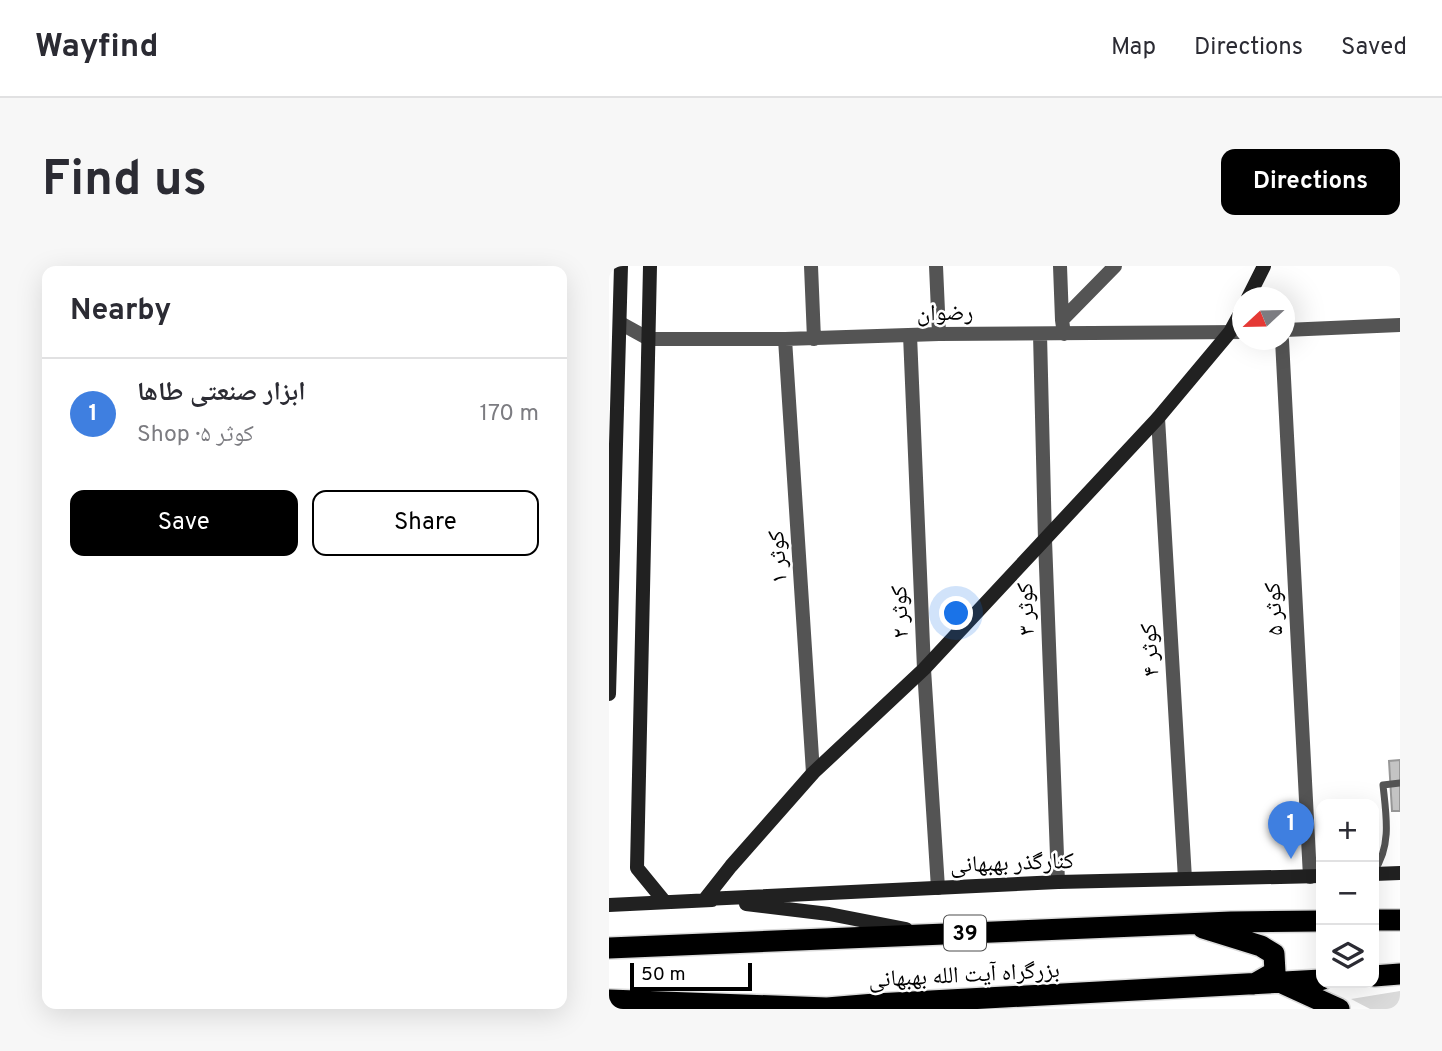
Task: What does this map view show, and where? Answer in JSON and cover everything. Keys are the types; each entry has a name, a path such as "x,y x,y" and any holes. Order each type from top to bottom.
{"highway":[{"path":"1379,920 1400,920"},
{"name":"بزرگراه آیت الله بهبهانی","path":"609,948 1316,921"},
{"path":"1189,924 1261,946 1274,954 1275,972 1252,985"},
{"path":"1379,976 1400,974"},
{"name":"بزرگراه آیت الله بهبهانی","path":"609,1000 827,1008 1316,980"},
{"path":"1283,983 1339,1009"}],"street":[{"path":"609,694 621,266"},
{"path":"650,266 636,869 664,901"},
{"path":"811,266 814,339"},
{"path":"936,266 939,334"},
{"path":"1060,266 1063,327"},
{"path":"1063,327 1115,266"},
{"path":"1254,287 1264,266"},
{"path":"620,323 649,338"},
{"path":"1295,330 1400,325"},
{"name":"رضوان","path":"649,338 814,339 939,334 1040,334 1063,327 1232,332"},
{"name":"کوثر ۳","path":"1040,334 1058,882"},
{"name":"کوثر ۲","path":"910,335 924,669 938,888"},
{"path":"705,899 813,772 924,669 1232,336"},
{"name":"کوثر ۱","path":"785,339 813,772"},
{"name":"کوثر ۵","path":"1283,350 1315,877"},
{"name":"کوثر ۴","path":"1158,418 1185,879"},
{"path":"1379,872 1400,873"},
{"name":"کنارگذر بهبهانی","path":"609,905 1058,882 1315,877"},
{"name":"کنارگذر بهبهانی","path":"705,899 829,914 931,934"}],"lane":[{"path":"1379,864 1386,844 1383,785 1400,783"}],"shaded area":[{"path":"1400,991 1400,1009 1370,1009 1351,999"}],"building":[{"path":"1400,760 1400,811 1392,811 1389,761"}],"place":[{"name":"ابزار صنعتی طاها","path":"1291,859"}]}
